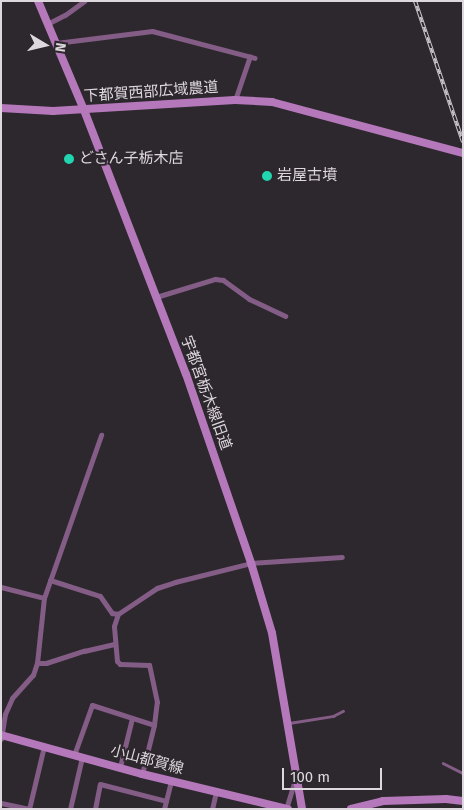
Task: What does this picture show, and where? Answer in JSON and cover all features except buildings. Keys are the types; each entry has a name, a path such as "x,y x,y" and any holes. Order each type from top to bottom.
{"street":[{"name":"宇都宮栃木線旧道","path":"38,1 84,110 205,427 251,563 272,633 302,809"},
{"path":"48,23 65,16 84,1"},
{"path":"56,43 152,31 252,57 235,100"},
{"name":"下都賀西部広域農道","path":"1,108 27,111 84,110 235,100 272,102 302,108 463,153"},
{"path":"156,298 214,279 223,280 249,299 285,316"},
{"path":"2,736 6,714 12,698 33,675 37,663 44,598 102,434"},
{"path":"142,774 154,725 157,702 149,665 120,664 118,661 114,644 114,626 118,614 157,588 251,563 342,557"},
{"path":"50,580 100,596 112,613 118,614"},
{"path":"1,587 44,598"},
{"path":"37,663 46,663 114,644"},
{"path":"74,755 92,705 154,725"},
{"path":"120,768 132,718"},
{"name":"小山都賀線","path":"2,736 142,774 287,809"},
{"path":"1,802 29,809 44,746"},
{"path":"70,809 82,757"},
{"path":"287,809 296,776"},
{"path":"164,809 171,781"},
{"path":"95,809 100,784 166,801"},
{"path":"212,809 216,792"},
{"path":"351,809 383,801 446,799 463,802"},
{"path":"411,809 412,800"}],"lane":[{"path":"287,723 333,716 343,711"},
{"path":"443,763 463,773"}],"railway":[{"path":"415,1 463,142"}],"place":[{"name":"どさん子栃木店","path":"69,159"},
{"name":"岩屋古墳","path":"267,176"}]}
